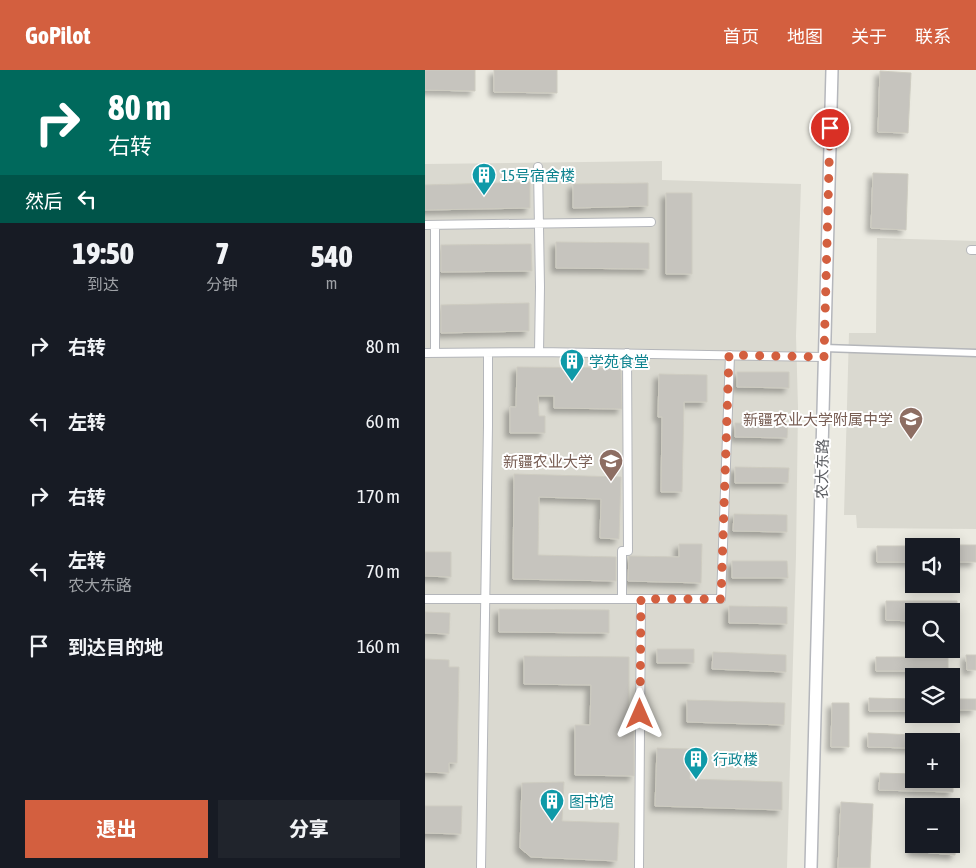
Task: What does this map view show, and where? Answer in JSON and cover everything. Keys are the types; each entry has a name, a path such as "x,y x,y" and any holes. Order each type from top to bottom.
{"main road":[{"name":"农大东路","path":"811,868 832,70"}],"street":[{"path":"538,167 539,352"},
{"path":"425,225 651,222"},
{"path":"435,225 435,353"},
{"path":"425,354 539,352 729,355 824,352 976,353"},
{"path":"481,868 488,353"},
{"path":"622,599 622,551 628,551 627,353"},
{"path":"425,598 721,599 729,355"},
{"path":"639,868 641,599"}],"shaded area":[{"name":"新疆农业大学","path":"662,161 662,180 801,184 796,336 798,408 796,556 787,868 425,868 425,164"},
{"name":"新疆农业大学附属中学","path":"877,238 976,241 976,529 857,528 856,515 844,515 849,333 876,333"}],"building":[{"path":"425,70 475,70 475,91 425,90"},
{"path":"494,70 557,70 557,93 494,92"},
{"path":"880,71 911,73 908,133 878,132"},
{"path":"873,173 908,174 906,230 871,228"},
{"name":"15号宿舍楼","path":"530,182 530,208 425,210 425,185"},
{"path":"648,183 648,206 573,208 573,184"},
{"path":"666,193 692,193 692,274 666,274"},
{"path":"556,242 649,243 649,269 556,268"},
{"path":"531,244 532,271 441,272 441,245"},
{"path":"529,303 529,331 441,333 441,305"},
{"name":"学苑食堂","path":"517,367 621,368 622,409 554,408 554,396 538,396 539,416 545,416 545,433 510,433 510,407 516,407"},
{"path":"737,372 789,372 789,388 737,387"},
{"path":"659,374 707,375 707,402 684,402 682,492 661,492 662,417 658,417"},
{"path":"735,423 788,424 787,438 735,437"},
{"path":"735,467 789,468 788,483 735,483"},
{"path":"514,474 621,477 619,539 600,538 601,499 539,497 538,555 616,557 616,581 513,579"},
{"path":"734,514 787,515 787,532 733,531"},
{"path":"679,544 702,544 701,583 628,581 629,556 679,557"},
{"path":"960,545 976,545 976,562 960,562"},
{"path":"877,546 905,546 905,562 877,562"},
{"path":"425,552 451,552 451,577 425,576"},
{"path":"732,561 787,561 788,578 732,578"},
{"path":"886,601 957,601 957,603 905,603 905,621 886,620"},
{"path":"729,606 787,607 787,624 729,623"},
{"path":"499,609 609,610 609,633 499,632"},
{"path":"425,612 450,613 449,634 425,633"},
{"path":"657,649 694,649 694,663 657,663"},
{"path":"713,652 786,655 786,672 712,669"},
{"path":"966,655 976,655 976,670 967,670"},
{"path":"524,656 629,657 629,726 634,726 634,776 575,775 575,725 590,725 591,685 524,684"},
{"path":"876,657 948,658 948,668 905,668 905,671 876,671"},
{"path":"425,659 449,660 449,667 459,667 457,763 449,763 449,773 425,772"},
{"path":"869,698 905,699 905,711 869,711"},
{"path":"960,699 976,699 976,710 960,710"},
{"path":"687,700 785,703 784,725 687,722"},
{"path":"832,703 849,703 849,747 831,747"},
{"path":"868,733 905,735 905,748 868,747"},
{"name":"行政楼","path":"657,748 691,749 690,779 782,782 782,810 655,806"},
{"path":"880,773 905,774 905,788 953,788 953,792 879,790"},
{"name":"图书馆","path":"564,782 562,821 619,823 617,861 531,857 520,848 522,783"},
{"path":"841,802 873,804 870,868 838,868"},
{"path":"425,806 462,806 461,834 425,833"},
{"path":"934,853 955,853 955,855"}],"place":[{"name":"15号宿舍楼","path":"484,196"},
{"name":"学苑食堂","path":"572,382"},
{"name":"新疆农业大学附属中学","path":"911,440"},
{"name":"新疆农业大学","path":"611,482"},
{"name":"行政楼","path":"696,780"},
{"name":"图书馆","path":"552,822"}],"route":[{"path":"640,714 641,599 721,599 729,355 824,357 830,128"}]}
